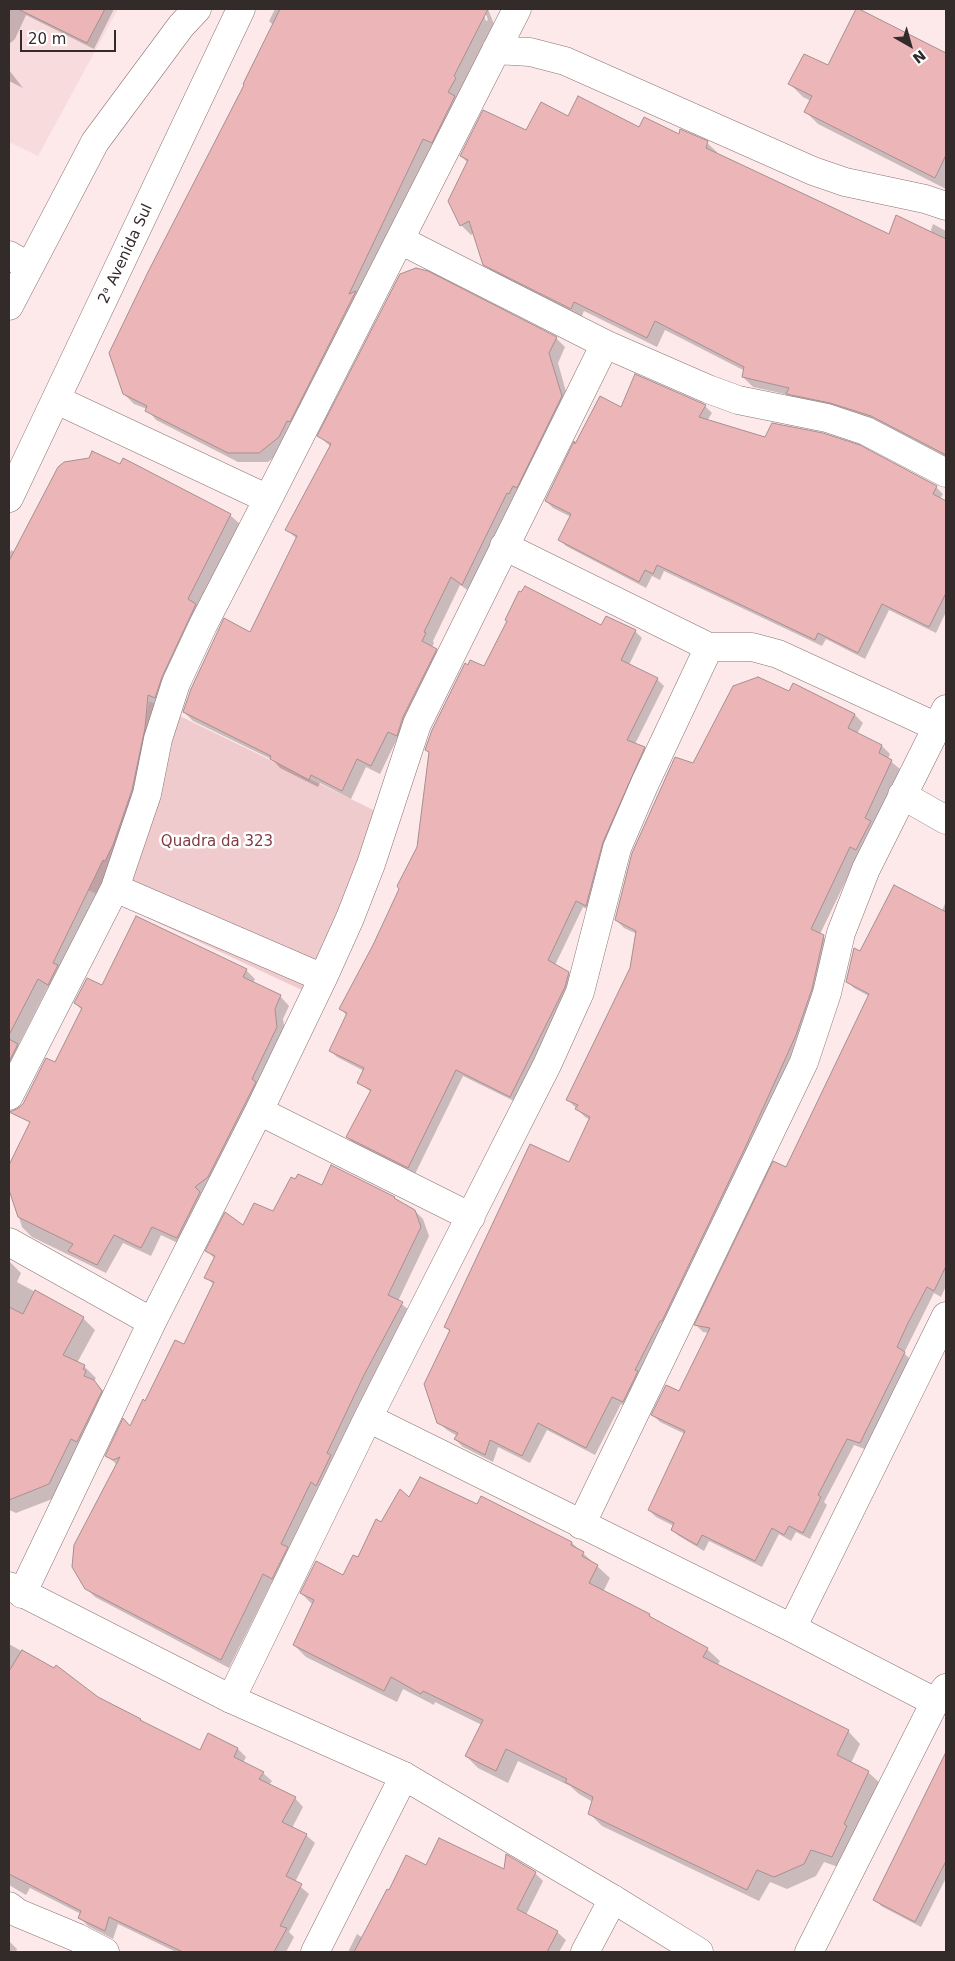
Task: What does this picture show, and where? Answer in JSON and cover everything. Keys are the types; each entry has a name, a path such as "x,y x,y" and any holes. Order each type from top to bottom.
{"street":[{"path":"9,306 19,260 95,142 181,26 197,9"},
{"name":"2ᵃ Avenida Sul","path":"9,498 241,9"},
{"path":"9,1096 115,888 147,794 158,739 176,682 203,625 517,9"},
{"path":"496,50 530,52 566,61 813,171 845,182 926,199 946,206"},
{"path":"400,240 605,344 738,400 827,418 866,431 946,473"},
{"path":"605,344 417,724 371,864 324,978 259,1111 15,1590 231,1699 404,1776 699,1952"},
{"path":"56,400 268,500"},
{"path":"504,546 709,647 752,647 778,654 942,718 866,869 841,933 827,993 804,1062 581,1525"},
{"path":"231,1699 368,1418 547,1065 580,992 617,848 645,783 709,647"},
{"path":"902,795 946,820"},
{"path":"115,888 324,978"},
{"path":"259,1111 471,1217"},
{"path":"9,1242 152,1322"},
{"path":"792,1628 946,1316"},
{"path":"368,1418 792,1628 940,1695 809,1952"},
{"path":"315,1952 404,1776"},
{"path":"585,1952 613,1899"},
{"path":"9,1906 75,1945 105,1952"}],"shaded area":[{"path":"9,9 118,9 38,156 9,142"}],"green space":[{"name":"Quadra da 323","path":"149,701 394,820 321,999 88,890 132,792"}],"building":[{"path":"18,9 105,9 87,43"},
{"path":"280,9 488,9 454,76 456,78 448,92 455,96 432,143 423,139 349,294 356,291 290,422 287,421 279,437 259,453 228,453 145,411 147,406 123,394 109,353 148,272 244,85"},
{"path":"856,9 946,53 946,155 935,178 804,112 812,96 788,84 804,54 828,65"},
{"path":"578,96 639,127 644,117 679,134 680,129 708,141 706,148 889,234 896,215 946,239 946,455 871,416 830,403 786,394 789,388 742,377 744,367 655,321 647,338 574,302 571,309 483,265 469,221 460,226 448,201 468,160 460,156 483,110 526,130 541,102 568,116"},
{"path":"416,268 428,271 557,337 549,353 562,396 517,488 513,486 509,494 507,493 462,585 451,577 424,632 426,633 422,641 437,649 403,717 397,736 388,732 371,766 357,759 342,791 311,775 309,780 270,759 271,756 183,712 191,689 224,618 250,632 297,536 285,530 331,444 317,436 400,274"},
{"path":"635,374 706,405 699,417 765,437 772,423 823,433 860,445 937,486 933,494 946,501 946,593 929,627 882,604 858,653 818,633 815,640 657,565 653,574 645,570 639,582 558,540 571,514 545,501 574,441 575,444 600,396 621,407"},
{"path":"92,451 120,464 123,458 231,514 188,599 196,604 162,677 155,698 148,695 145,728 132,790 113,845 105,861 103,860 53,963 58,965 48,985 38,979 9,1035 9,561 58,467 64,462 89,458"},
{"path":"525,586 601,625 606,616 636,630 621,660 658,678 627,740 645,747 603,842 586,906 576,901 548,960 569,972 565,987 510,1097 456,1070 408,1168 346,1137 371,1090 357,1083 364,1068 329,1051 347,1013 339,1009 373,945 399,889 397,886 417,847 429,752 425,750 432,730 465,663 468,665 470,660 484,666 507,621 505,620 519,591 521,592"},
{"path":"758,677 789,691 793,683 855,714 848,728 882,745 879,753 892,760 865,818 871,821 856,850 850,847 811,929 824,935 812,989 796,1035 745,1148 662,1321 660,1321 635,1370 638,1371 623,1402 612,1397 586,1448 538,1423 522,1456 490,1440 485,1455 454,1439 458,1433 437,1423 424,1384 450,1330 444,1327 530,1144 569,1162 590,1117 575,1109 578,1105 566,1100 630,968 636,931 615,920 632,853 675,757 693,763 733,686"},
{"path":"894,885 946,912 946,1266 934,1291 927,1287 908,1323 897,1347 905,1352 860,1443 847,1439 818,1495 821,1497 803,1533 789,1526 784,1535 772,1528 755,1561 702,1535 697,1545 671,1530 674,1523 648,1510 685,1431 651,1415 666,1385 679,1391 710,1328 694,1325 773,1161 786,1167 869,994 846,982 854,948 860,951"},
{"path":"136,916 247,969 243,977 281,995 275,1009 277,1027 252,1079 256,1082 208,1177 195,1187 200,1192 177,1238 152,1227 141,1248 114,1235 97,1265 68,1251 73,1244 18,1217 9,1190 9,1165 30,1122 9,1112 23,1104 46,1058 55,1062 82,1008 74,1003 87,978 102,985"},
{"path":"9,1039 18,1044 9,1062"},
{"path":"331,1165 395,1197 415,1210 421,1227 388,1295 403,1302 364,1375 327,1453 331,1455 316,1486 311,1482 281,1544 288,1547 272,1579 263,1574 221,1660 85,1589 72,1567 74,1545 120,1457 113,1460 105,1456 123,1418 130,1426 143,1399 145,1401 175,1340 184,1344 214,1282 204,1278 215,1256 205,1251 225,1212 243,1225 254,1203 273,1211 291,1177 295,1179 298,1174 322,1185"},
{"path":"35,1290 84,1317 63,1355 85,1365 83,1369 86,1371 84,1376 94,1380 102,1391 77,1442 71,1439 49,1484 9,1500 9,1307 23,1314"},
{"path":"420,1477 477,1504 481,1496 572,1542 571,1545 584,1552 582,1556 598,1565 589,1583 650,1614 649,1616 708,1648 703,1657 849,1730 837,1755 869,1771 844,1824 847,1826 832,1857 811,1850 804,1864 774,1877 757,1870 747,1890 588,1814 593,1797 565,1782 567,1779 506,1749 496,1771 465,1756 483,1720 423,1691 421,1694 391,1677 384,1691 293,1645 314,1600 300,1593 316,1561 343,1575 353,1555 358,1557 376,1519 381,1522 400,1489 409,1497"},
{"path":"22,1650 54,1668 56,1665 98,1697 200,1750 208,1733 238,1748 234,1757 264,1772 259,1779 296,1797 282,1822 307,1834 286,1876 302,1884 280,1926 287,1928 274,1952 183,1952 109,1917 105,1931 78,1918 81,1911 9,1874 9,1671"},
{"path":"946,1752 946,1861 915,1922 873,1900"},
{"path":"439,1838 504,1869 506,1854 536,1872 517,1909 558,1931 547,1952 354,1952 387,1889 389,1890 406,1855 426,1865"}]}
